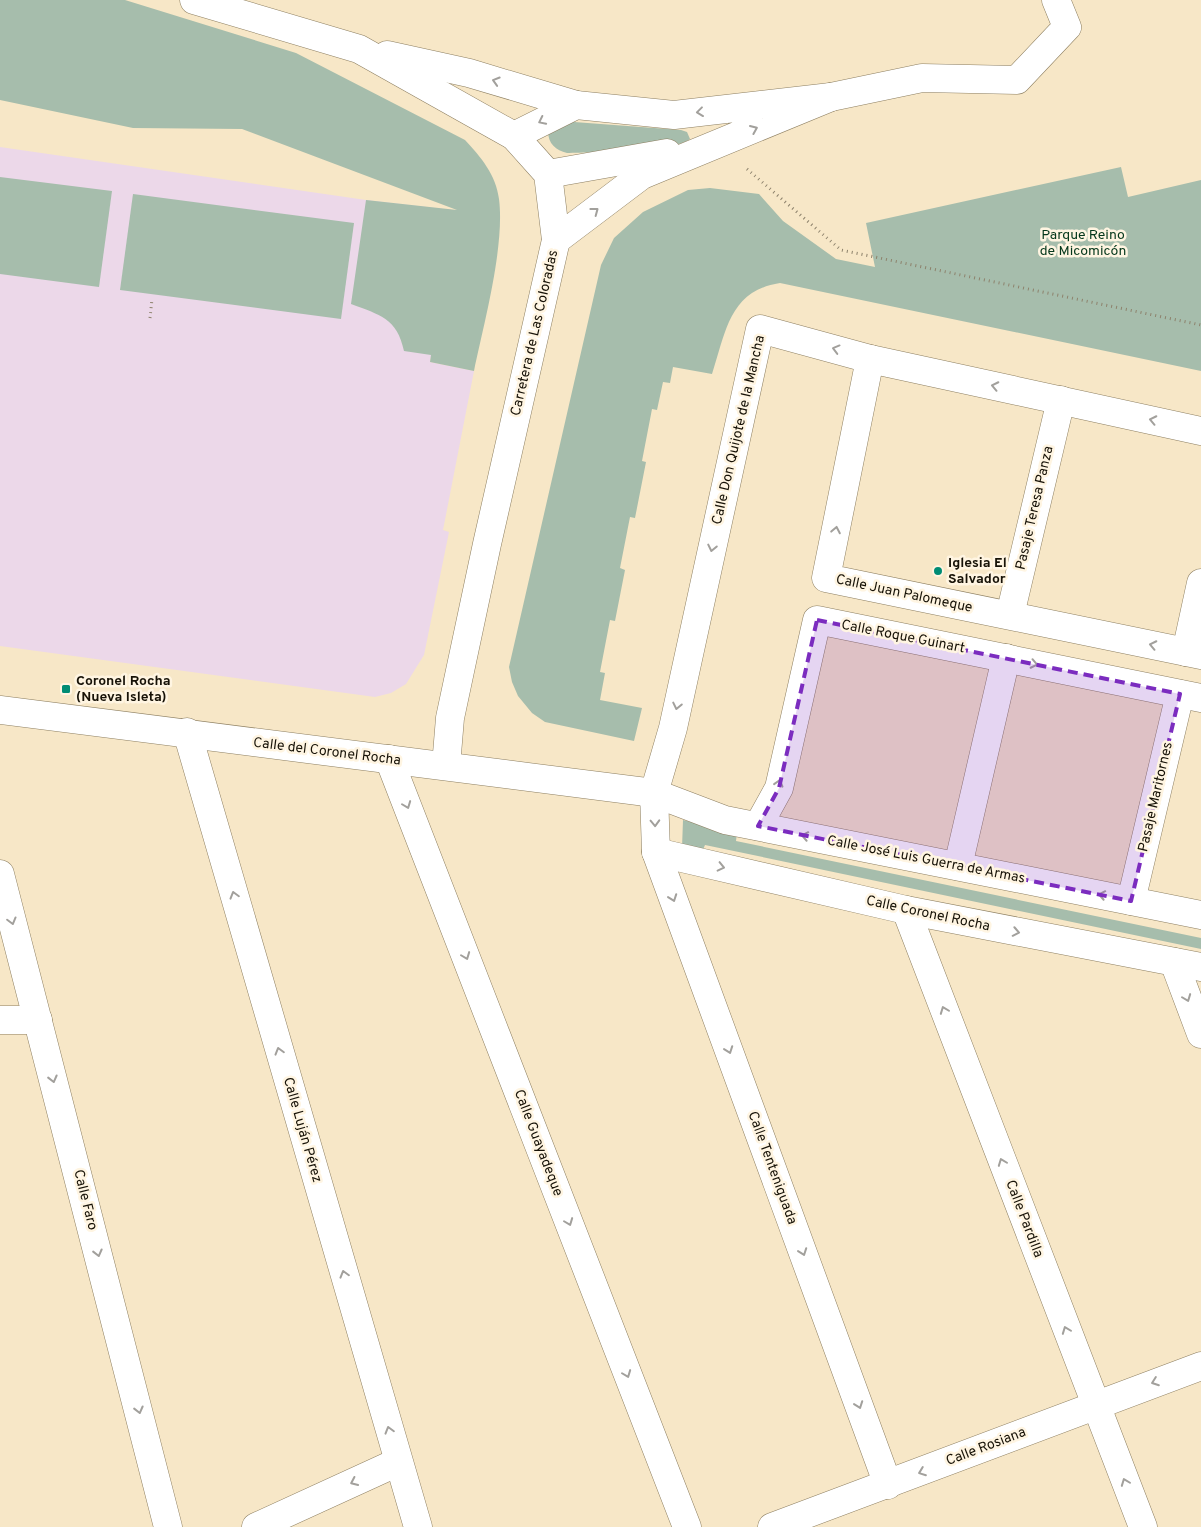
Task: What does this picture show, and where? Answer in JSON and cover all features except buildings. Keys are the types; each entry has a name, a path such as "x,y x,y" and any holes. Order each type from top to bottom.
{"street":[{"path":"194,0 359,49 469,73 576,105 674,115 831,96 922,78 1017,80 1067,27 1056,0"},
{"path":"359,49 514,136 548,174 718,143"},
{"path":"556,240 642,175 831,96"},
{"path":"514,136 576,105"},
{"name":"Carretera de Las Coloradas","path":"446,766 450,718 484,554 556,240 548,174"},
{"name":"Calle Don Quijote de la Mancha","path":"654,793 668,745 760,329 870,358 1201,430"},
{"name":"Calle Juan Palomeque","path":"870,358 826,578 1194,654"},
{"name":"Pasaje Teresa Panza","path":"1010,616 1061,400"},
{"path":"1194,654 1201,583"},
{"name":"Calle Roque Guinart","path":"758,826 779,788 816,620 1190,696"},
{"path":"958,866 1006,658"},
{"name":"Pasaje Maritornes","path":"1131,901 1190,696"},
{"name":"Calle del Coronel Rocha","path":"0,710 187,732 283,747 654,793"},
{"name":"Calle Luján Pérez","path":"187,732 418,1527"},
{"name":"Calle Guayadeque","path":"389,759 687,1527"},
{"name":"Calle José Luis Guerra de Armas","path":"654,793 725,820 1201,915"},
{"name":"Calle Tenteniguada","path":"654,793 656,852 888,1485"},
{"name":"Calle Coronel Rocha","path":"656,852 906,910 1201,967"},
{"name":"Calle Faro","path":"0,874 168,1527"},
{"name":"Calle Pardilla","path":"906,910 1142,1527"},
{"path":"1174,962 1201,1034"},
{"path":"0,1020 38,1020"},
{"name":"Calle Rosiana","path":"772,1527 888,1485 1095,1404 1201,1366"},
{"path":"256,1527 398,1462"}],"path":[{"path":"718,143 841,250 1201,325"},
{"path":"150,318 152,299"}],"highlighted area":[{"path":"817,620 1180,694 1131,901 758,826 779,788"}],"shaded area":[{"path":"0,147 366,200 460,211 430,362 474,371 443,530 449,532 424,655 406,684 391,693 375,697 0,646"}],"green space":[{"path":"0,0 125,0 296,53 465,140 482,160 495,182 499,199 500,218 492,285 474,371 430,362 431,355 404,351 397,331 386,319 351,304 366,200 457,210 242,129 133,128 0,100"},
{"path":"574,122 681,130 687,132 690,139 667,147 613,152 567,153 553,146 549,140 548,131 557,124"},
{"name":"Parque Reino de Micomicón","path":"1121,167 1128,197 1201,180 1201,371 780,283 763,287 740,304 732,316 712,374 673,367 670,383 663,382 657,410 652,409 642,461 646,462 635,518 630,517 620,568 625,570 615,621 610,620 600,672 605,673 600,700 642,708 634,741 545,722 532,713 518,696 512,682 509,667 601,265 614,238 643,212 688,190 710,188 759,194 783,221 836,259 875,267 866,223"},
{"path":"0,177 112,191 99,287 0,274"},
{"path":"133,194 354,223 341,319 120,290"},
{"path":"683,820 737,833 736,841 1201,938 1201,949 705,845 702,852 682,848"}],"place":[{"name":"Iglesia El Salvador","path":"938,571"},
{"name":"Coronel Rocha (Nueva Isleta)","path":"66,689"}]}
